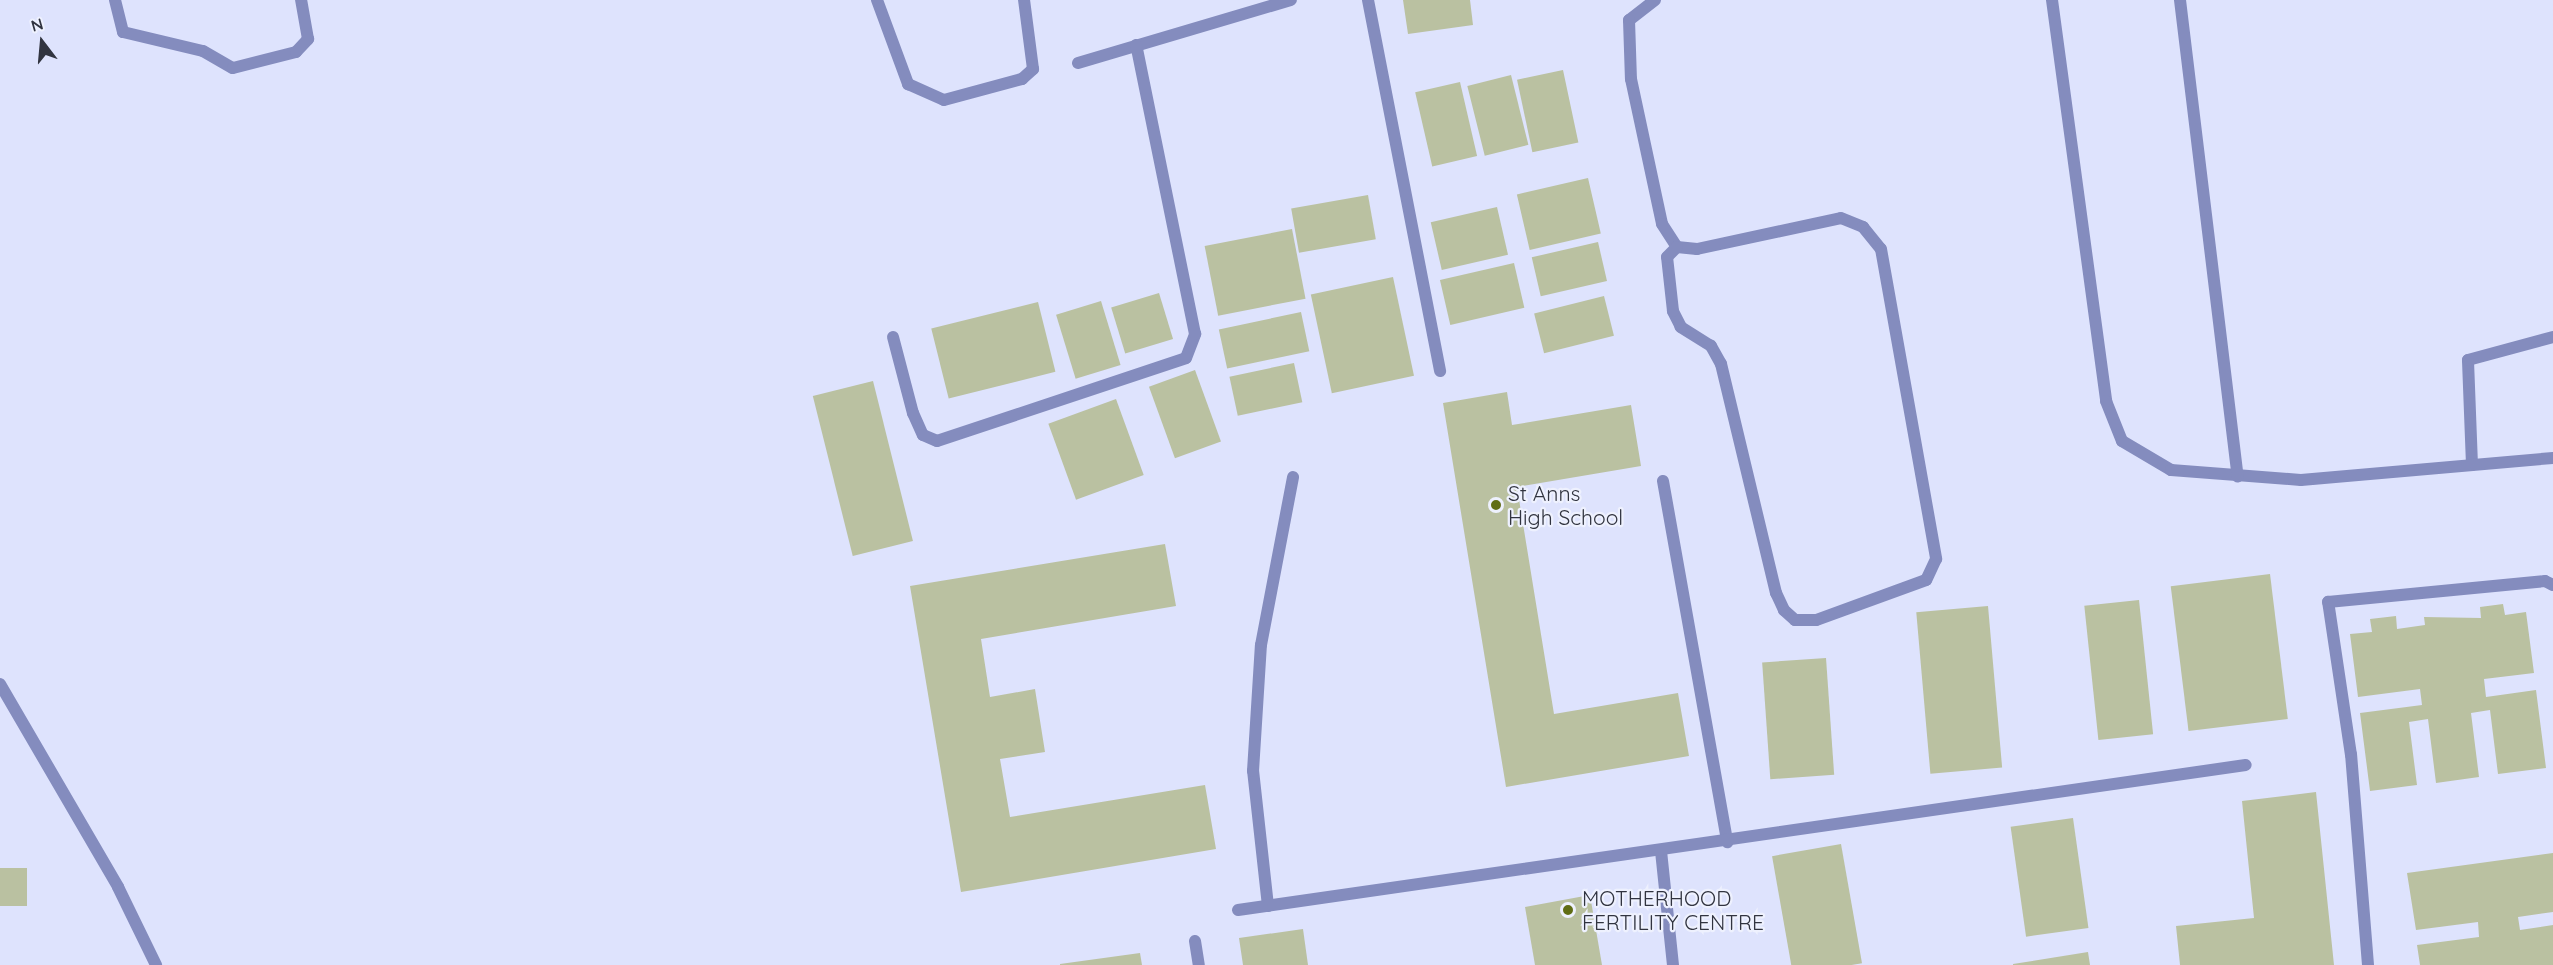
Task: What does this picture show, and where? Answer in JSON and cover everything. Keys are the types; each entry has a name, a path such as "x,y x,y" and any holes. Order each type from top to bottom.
{"street":[{"path":"116,0 123,32 203,51 233,68 296,52 308,39 301,0"},
{"path":"877,0 908,84 944,100 1022,79 1033,69 1024,0"},
{"path":"1078,63 1291,0"},
{"path":"1368,0 1385,98 1440,371"},
{"path":"1655,0 1629,20 1631,79 1662,224 1677,247"},
{"path":"2052,0 2106,401 2122,441 2171,470 2301,480 2553,458"},
{"path":"2180,0 2238,476"},
{"path":"893,337 913,413 923,435 938,441 1174,365 1186,358 1195,334 1168,221 1136,45"},
{"path":"1840,218 1863,227 1881,249 1936,559 1926,580 1816,620 1795,620 1784,610 1776,593 1721,364 1711,346 1681,327 1673,311 1667,257 1677,247 1697,249 1840,218"},
{"path":"2472,465 2468,360 2553,337"},
{"path":"1268,906 1253,771 1262,645 1293,477"},
{"path":"1663,481 1727,842"},
{"path":"2368,965 2351,756 2328,602 2553,585"},
{"path":"0,684 118,887 156,965"},
{"path":"1238,910 1727,842 2246,765"},
{"path":"1660,851 1673,965"},
{"path":"1195,941 1199,965"}],"building":[{"path":"1403,0 1470,0 1473,25 1408,34"},
{"path":"1563,70 1578,142 1532,152 1517,80"},
{"path":"1511,75 1528,145 1485,156 1467,86"},
{"path":"1460,82 1477,156 1432,166 1415,92"},
{"path":"1588,178 1601,234 1530,250 1517,194"},
{"path":"1368,195 1376,239 1299,253 1291,209"},
{"path":"1497,207 1508,255 1442,270 1431,222"},
{"path":"1292,229 1306,299 1218,316 1205,246"},
{"path":"1598,242 1607,281 1541,296 1532,257"},
{"path":"1514,263 1524,308 1450,325 1440,280"},
{"path":"1393,277 1414,376 1332,393 1311,294"},
{"path":"1159,293 1173,339 1125,354 1111,308"},
{"path":"1604,296 1614,336 1544,353 1534,313"},
{"path":"1101,301 1121,365 1076,379 1056,315"},
{"path":"1038,302 1055,372 949,398 931,329"},
{"path":"1301,312 1309,351 1227,369 1219,329"},
{"path":"1294,363 1302,402 1238,416 1229,377"},
{"path":"1195,370 1221,441 1175,458 1149,387"},
{"path":"873,381 913,541 853,556 813,396"},
{"path":"1507,392 1512,425 1631,405 1641,466 1517,487 1554,714 1678,693 1689,756 1506,787 1443,403"},
{"path":"1116,399 1144,475 1076,500 1048,424"},
{"path":"1165,544 1176,606 981,639 990,697 1035,689 1045,752 1000,759 1010,817 1205,785 1216,849 961,892 910,586"},
{"path":"2270,574 2288,719 2189,731 2171,586"},
{"path":"2139,600 2153,734 2098,740 2084,606"},
{"path":"2503,604 2505,615 2526,612 2534,673 2484,679 2486,697 2536,690 2546,768 2498,774 2490,710 2471,713 2479,777 2436,783 2428,719 2409,722 2417,785 2370,791 2360,713 2422,705 2420,689 2358,697 2350,634 2372,632 2370,619 2396,616 2397,629 2425,625 2424,617 2481,618 2480,607"},
{"path":"1988,606 2002,767 1930,774 1916,612"},
{"path":"1826,658 1834,775 1770,779 1762,662"},
{"path":"2316,792 2334,965 2180,965 2176,926 2254,918 2242,801"},
{"path":"2073,818 2088,928 2026,937 2011,827"},
{"path":"1841,844 1862,963 1791,965 1772,856"},
{"path":"2553,853 2553,912 2518,917 2520,930 2553,925 2553,965 2420,965 2417,945 2479,937 2478,922 2416,930 2407,873"},
{"path":"0,868 27,868 27,906 0,906"},
{"path":"1590,895 1602,965 1535,965 1525,907"},
{"path":"1303,929 1308,965 1243,965 1239,938"},
{"path":"2088,952 2090,965 2013,965 2013,964"},
{"path":"1140,953 1142,965 1060,965 1060,964"}],"place":[{"name":"St Anns High School","path":"1496,505"},
{"name":"MOTHERHOOD FERTILITY CENTRE","path":"1568,910"}]}
